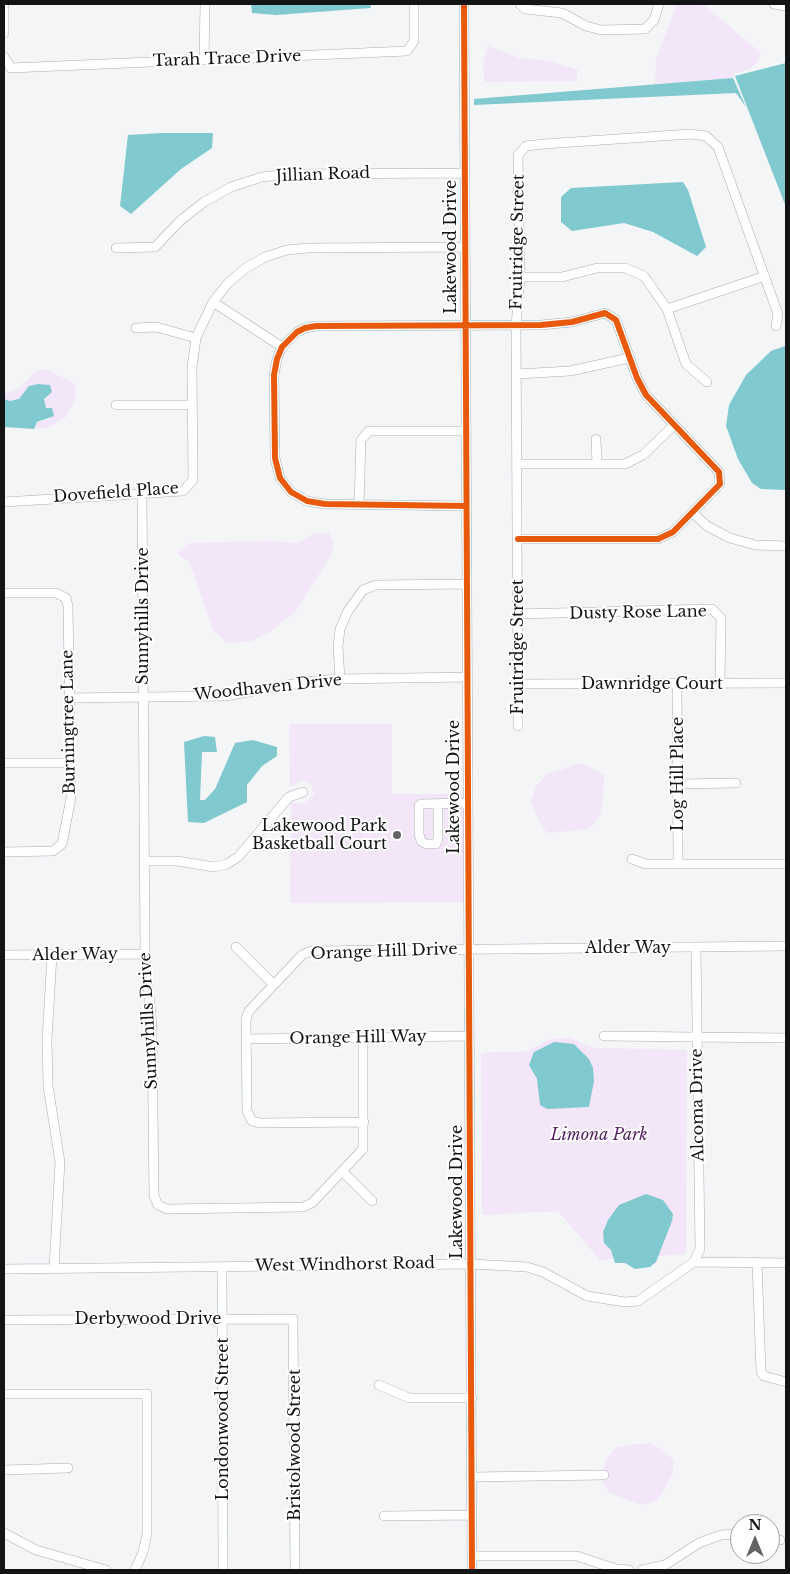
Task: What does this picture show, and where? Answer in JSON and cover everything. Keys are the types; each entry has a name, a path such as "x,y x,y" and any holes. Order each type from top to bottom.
{"street":[{"path":"4,4 4,33"},
{"path":"204,4 204,60"},
{"name":"Tarah Trace Drive","path":"4,57 11,68 407,51 414,41 414,4"},
{"name":"Lakewood Drive","path":"464,4 472,1570"},
{"path":"520,4 525,9 562,14 586,26 601,30 645,29 654,20 659,4"},
{"path":"774,4 786,6"},
{"name":"Fruitridge Street","path":"518,726 516,326 520,277 518,155 526,146 690,134 706,136 718,147 778,314 776,326"},
{"name":"Jillian Road","path":"116,248 155,247 181,220 204,202 231,187 262,178 289,174 464,173"},
{"name":"Dovefield Place","path":"4,502 184,491 193,480 192,367 196,338 213,302 228,283 246,268 266,257 287,250 465,247"},
{"path":"520,277 562,277 598,268 626,268 644,276 667,309 686,364 707,382"},
{"path":"667,309 765,276"},
{"path":"213,302 282,347"},
{"path":"466,506 325,504 308,501 291,492 280,478 274,458 274,375 282,347 304,328 316,326 516,326 572,322 605,313 616,320 629,358 646,395 673,426 719,472 720,484 673,532 658,539 518,539"},
{"path":"136,328 156,327 196,338"},
{"path":"517,374 570,371 629,358"},
{"path":"116,405 192,405"},
{"path":"518,464 625,464 642,455 673,426"},
{"path":"359,504 362,440 369,431 466,430"},
{"path":"596,439 597,464"},
{"name":"Sunnyhills Drive","path":"142,493 145,954 152,1025 154,1196 158,1205 167,1209 303,1207 312,1203 363,1149 364,1038"},
{"path":"693,513 707,526 730,538 755,545 786,546"},
{"path":"340,679 338,646 340,629 348,611 363,590 376,585 466,584"},
{"name":"Burningtree Lane","path":"4,593 56,593 66,598 68,606 71,798 62,844 53,851 4,852"},
{"name":"Dusty Rose Lane","path":"518,614 712,609 721,618 720,684"},
{"name":"Woodhaven Drive","path":"69,698 225,696 305,682 340,679 467,677"},
{"name":"Dawnridge Court","path":"518,684 786,683"},
{"name":"Log Hill Place","path":"677,684 678,864"},
{"path":"4,763 70,763"},
{"path":"678,784 736,784"},
{"path":"144,861 177,862 214,867 227,864 238,856 289,797 303,792"},
{"path":"438,804 438,839 436,844 426,844 421,841 419,834 419,806 421,804 468,803"},
{"path":"632,859 646,864 786,864"},
{"name":"Alder Way","path":"469,949 786,946"},
{"path":"236,947 273,984"},
{"name":"Alcoma Drive","path":"694,1262 700,1249 696,947"},
{"name":"Orange Hill Drive","path":"364,1122 260,1124 252,1121 247,1111 246,1039 249,1011 302,955 312,951 469,949"},
{"name":"Alder Way","path":"4,955 145,954"},
{"path":"52,955 47,1040 48,1086 60,1162 54,1268"},
{"name":"Orange Hill Way","path":"246,1039 469,1036"},
{"path":"604,1036 786,1038"},
{"path":"342,1172 372,1201"},
{"path":"694,1262 786,1263"},
{"name":"West Windhorst Road","path":"4,1269 471,1264 527,1267 543,1272 588,1296 625,1302 638,1301 694,1262"},
{"path":"757,1262 761,1372 764,1376 786,1382"},
{"name":"Londonwood Street","path":"222,1267 224,1570"},
{"name":"Derbywood Drive","path":"4,1320 293,1319"},
{"name":"Bristolwood Street","path":"293,1319 296,1570"},
{"path":"379,1385 409,1398 472,1398"},
{"path":"4,1394 147,1394 147,1534 143,1552 135,1570"},
{"path":"4,1470 68,1468"},
{"path":"473,1477 604,1475"},
{"path":"384,1516 472,1515"},
{"path":"4,1533 36,1550 106,1570"},
{"path":"642,1570 665,1565 699,1543 721,1535 730,1535"},
{"path":"472,1556 577,1556 616,1569 629,1570"}],"green space":[{"path":"677,4 701,4 705,6 761,53 757,63 750,69 735,73 733,78 655,84 656,59"},
{"path":"488,46 519,58 549,61 578,70 576,81 485,82 483,65"},
{"path":"46,369 75,384 75,399 66,417 50,427 34,429 37,422 49,420 44,399 29,386 19,399 10,402 4,399 4,391 8,393 19,388 36,371"},
{"path":"329,533 334,544 331,555 295,612 268,633 252,641 227,643 213,630 190,563 177,553 190,543 269,541 298,543 315,534"},
{"path":"289,724 392,724 392,794 466,794 466,902 290,903 291,802 304,804 314,795 311,784 302,780 290,787"},
{"path":"582,763 604,775 602,806 599,818 589,829 547,833 538,819 531,801 536,786 547,774"},
{"name":"Limona Park","path":"571,1038 587,1046 598,1048 687,1050 686,1254 600,1260 558,1211 482,1215 481,1053 529,1051 550,1039"},
{"path":"648,1443 659,1448 674,1460 672,1475 658,1500 643,1505 610,1493 601,1479 607,1478 607,1472 603,1472 606,1460 617,1447"}],"water":[{"path":"251,4 370,4 371,8 276,15 252,13"},
{"path":"786,63 786,207 735,76"},
{"path":"733,78 746,107 736,93 474,105 474,99"},
{"path":"213,133 212,148 181,169 131,214 120,206 128,135"},
{"path":"683,182 688,190 706,247 697,256 653,232 624,223 572,231 561,222 561,197 571,188"},
{"path":"785,346 786,490 761,489 752,483 738,459 726,426 729,405 746,375 771,351"},
{"path":"38,384 50,385 52,392 44,399 46,408 52,408 54,416 37,422 34,429 4,427 4,399 10,401 19,399 29,386"},
{"path":"204,736 215,737 217,752 202,752 200,800 205,800 215,789 235,743 253,740 277,747 277,756 262,766 247,785 247,802 204,823 188,822 184,742"},
{"path":"554,1042 574,1044 589,1059 593,1068 594,1081 589,1107 547,1109 540,1105 537,1079 529,1065 534,1052"},
{"path":"646,1194 663,1200 673,1214 672,1221 656,1262 650,1267 635,1269 625,1263 615,1263 611,1250 604,1243 603,1232 608,1220 619,1205"}],"cycle path":[{"path":"464,4 472,1570"},
{"path":"466,506 325,504 307,501 291,492 280,478 275,458 274,375 277,359 282,347 297,332 316,326 541,325 572,322 605,313 616,320 637,378 646,395 719,472 720,484 673,532 658,539 518,539"}],"place":[{"name":"Lakewood Park Basketball Court","path":"397,835"}]}
